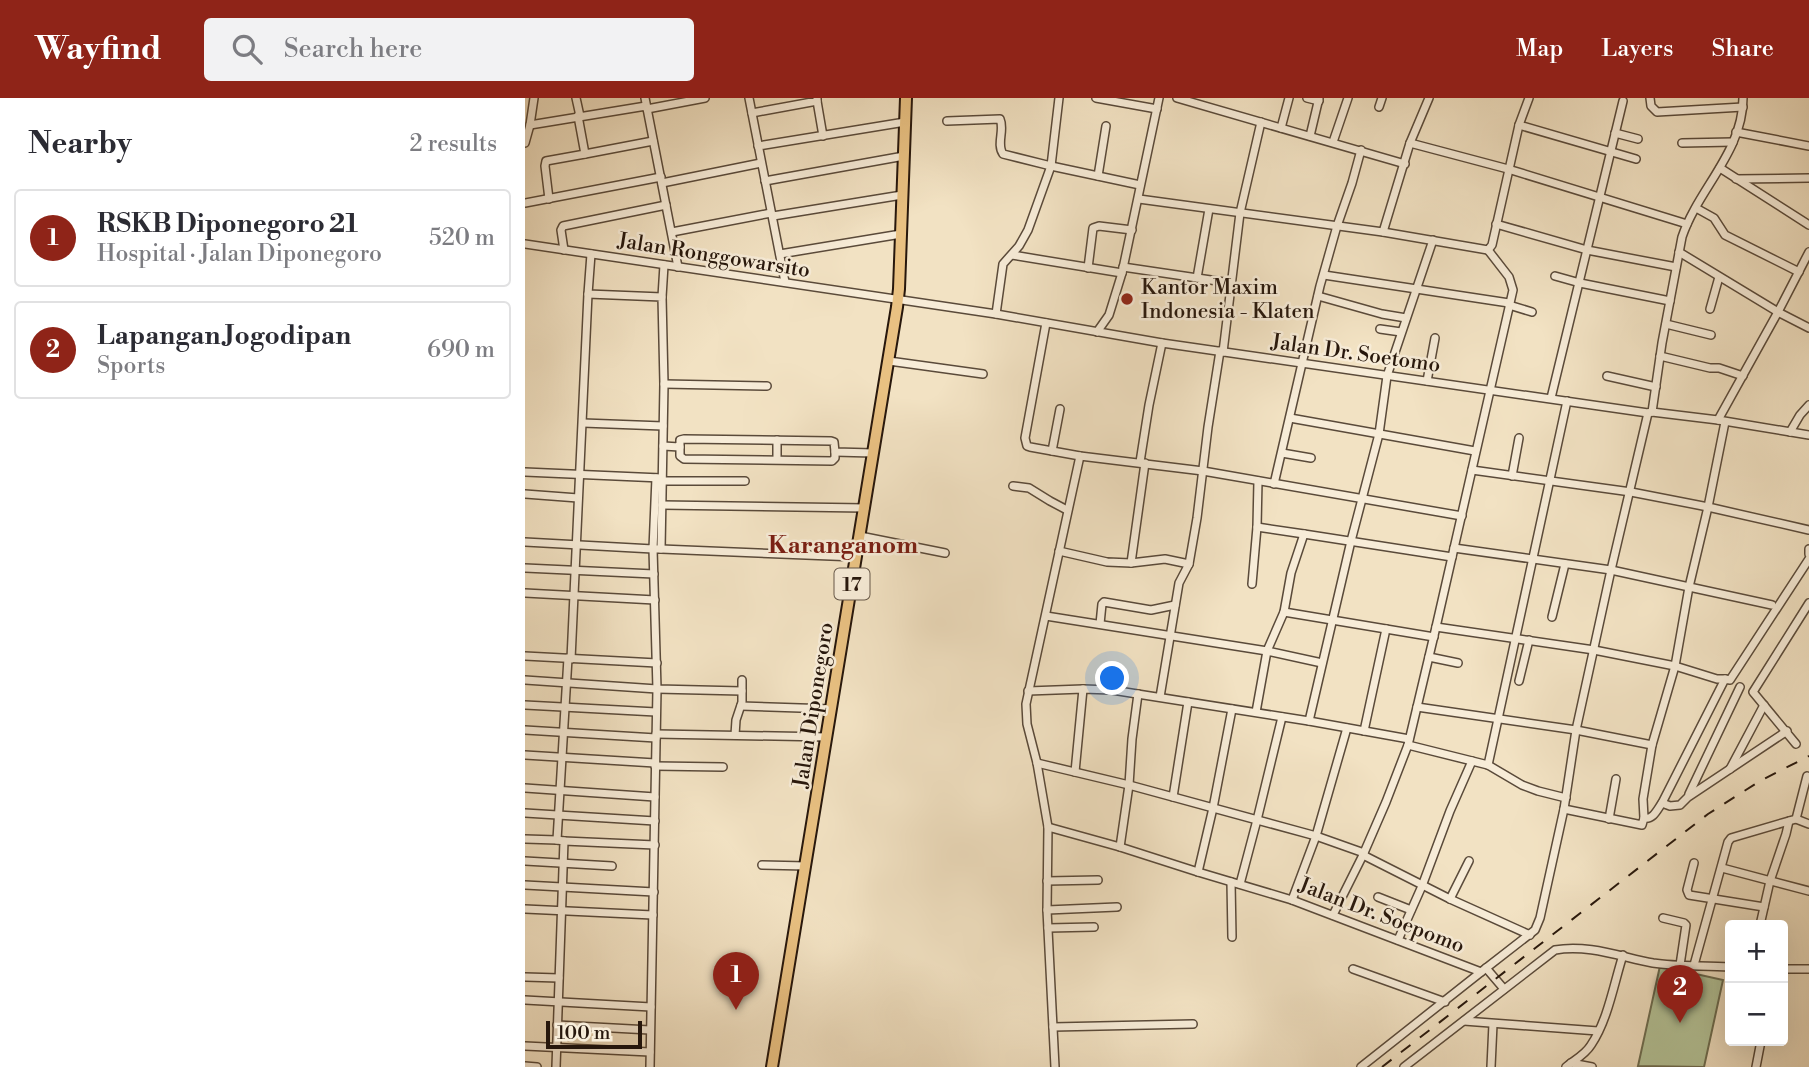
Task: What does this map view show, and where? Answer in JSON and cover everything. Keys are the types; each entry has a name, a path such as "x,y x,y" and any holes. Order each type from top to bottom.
{"highway":[{"name":"Jalan Diponegoro","path":"772,1067 898,299 905,98"}],"street":[{"path":"525,141 534,98"},
{"path":"576,98 585,154"},
{"path":"530,125 646,104 705,98"},
{"path":"749,98 785,282"},
{"path":"996,314 1006,258 1012,255 1028,230 1051,166 1059,98"},
{"path":"1096,98 1157,109"},
{"path":"1097,332 1109,315 1122,270 1159,98"},
{"path":"1177,98 1405,164"},
{"path":"1281,128 1289,98"},
{"path":"1307,98 1319,100 1310,136"},
{"path":"1333,142 1348,98"},
{"path":"1379,107 1383,98"},
{"path":"1383,232 1410,143 1429,98"},
{"path":"1488,250 1492,245 1519,125 1529,98"},
{"path":"1650,98 1651,106 1657,112 1742,107"},
{"path":"1037,763 1316,836 1364,854 1450,900 1530,935 1540,918 1564,809 1576,730 1611,570 1656,387 1679,253 1687,224 1733,142 1742,98"},
{"path":"752,113 817,99 823,135"},
{"path":"1551,398 1623,101"},
{"path":"646,104 678,267"},
{"path":"947,121 1000,119 1000,150 1003,154 1140,185"},
{"path":"758,146 905,122"},
{"path":"1160,697 1180,579 1189,564 1240,213 1261,122"},
{"path":"1519,125 1636,159"},
{"path":"1098,176 1106,126"},
{"path":"1736,132 1809,146"},
{"path":"1615,133 1638,139"},
{"path":"549,199 546,161 653,141"},
{"path":"1682,143 1733,142"},
{"path":"1410,143 1508,169 1687,224"},
{"path":"1274,484 1318,296 1361,150"},
{"path":"765,181 904,156"},
{"path":"525,203 761,163"},
{"path":"1720,168 1809,225"},
{"path":"1735,180 1809,178"},
{"path":"672,232 902,195"},
{"path":"1139,199 1383,232 1488,250 1512,283 1513,290 1462,516 1408,742 1364,854 1333,915"},
{"path":"563,250 563,226 666,205"},
{"path":"1696,208 1714,218 1725,235 1799,272"},
{"path":"1197,278 1209,209"},
{"path":"1496,224 1587,250 1676,267"},
{"path":"1088,268 1093,228 1099,226 1132,230"},
{"path":"780,254 901,234"},
{"path":"1310,721 1379,433 1387,376 1433,240"},
{"name":"Jalan Ronggowarsito","path":"525,244 898,299"},
{"path":"1564,809 1642,825 1643,799 1653,745 1675,666 1689,587 1708,507 1721,421 1809,252"},
{"path":"1679,253 1809,328"},
{"path":"556,1067 563,888 559,815 591,254"},
{"path":"1012,255 1088,268 1231,283"},
{"path":"657,549 663,446 664,265"},
{"path":"1324,275 1509,304 1532,312"},
{"path":"1555,276 1669,301"},
{"path":"1710,309 1719,277"},
{"path":"588,294 663,297"},
{"path":"1318,296 1406,318"},
{"name":"Jalan Dr. Soetomo","path":"898,299 1221,352 1809,435"},
{"path":"1109,315 1111,335"},
{"path":"1047,323 1025,438 1027,446 1080,456 1203,471 1462,516"},
{"path":"1666,324 1711,335"},
{"path":"1380,329 1401,332"},
{"path":"1427,381 1435,338"},
{"path":"1131,563 1142,463 1161,343"},
{"path":"1660,356 1719,368 1743,376"},
{"path":"889,360 983,374"},
{"path":"1607,376 1656,387"},
{"path":"664,384 767,386"},
{"path":"1488,765 1567,401"},
{"path":"1790,432 1809,405"},
{"path":"1052,451 1060,409"},
{"path":"1290,418 1475,451"},
{"path":"583,423 663,426"},
{"path":"684,439 831,441 834,442 835,452 834,460 684,459 680,456 680,447 680,442 684,439"},
{"path":"1513,476 1519,439"},
{"path":"777,440 777,459"},
{"path":"663,446 680,447"},
{"path":"835,452 873,453"},
{"path":"1282,453 1311,458"},
{"path":"1055,1067 1047,910 1048,827 1027,724 1026,704 1080,456"},
{"path":"1472,470 1630,492 1809,530"},
{"path":"525,472 745,481"},
{"path":"650,1067 657,689 655,574 662,505 660,479"},
{"path":"1252,584 1258,481"},
{"path":"1013,486 1030,488 1067,510"},
{"path":"525,494 577,498"},
{"path":"662,505 865,508"},
{"path":"1257,527 1452,557"},
{"path":"1256,712 1267,651 1284,612 1291,573 1304,534"},
{"path":"860,536 945,554"},
{"path":"525,542 856,557"},
{"path":"1454,548 1611,570 1772,605"},
{"path":"1059,551 1107,562 1131,563 1165,559 1189,564"},
{"path":"1644,818 1654,815 1662,803 1728,679 1809,559"},
{"path":"1552,617 1565,564"},
{"path":"525,568 655,574"},
{"path":"525,593 655,600"},
{"path":"1100,624 1104,602 1151,610 1175,605"},
{"path":"1753,692 1809,603"},
{"path":"1284,612 1434,636"},
{"path":"1046,616 1267,651 1322,663"},
{"path":"1436,627 1594,650 1675,666 1717,679 1728,679 1753,692 1796,744"},
{"path":"1364,731 1386,629"},
{"path":"1519,681 1529,640"},
{"path":"525,656 656,663"},
{"path":"1429,657 1458,663"},
{"path":"525,680 657,689 742,691"},
{"path":"735,734 741,706 742,680"},
{"path":"1688,797 1740,687"},
{"path":"1075,772 1083,689"},
{"path":"1028,691 1112,690 1364,731 1488,765 1522,785 1566,799"},
{"path":"1120,847 1138,694"},
{"path":"1173,797 1188,702"},
{"path":"525,705 656,712"},
{"path":"1729,769 1764,705"},
{"path":"741,706 831,709"},
{"path":"1417,706 1576,730 1653,745"},
{"path":"1198,873 1232,709"},
{"path":"1232,937 1235,883 1257,820 1282,717"},
{"path":"1292,900 1316,836 1347,728"},
{"path":"525,730 656,736 735,734 827,737"},
{"path":"1662,803 1677,807 1787,731"},
{"path":"525,755 723,767"},
{"path":"1398,940 1472,761"},
{"path":"1761,920 1770,881 1807,776"},
{"path":"1609,819 1616,779"},
{"path":"525,788 655,797"},
{"path":"525,813 655,821"},
{"path":"1694,965 1731,838 1792,820 1809,824"},
{"name":"Jalan Dr. Soepomo","path":"1048,827 1292,900 1484,970 1530,935"},
{"path":"525,839 655,845"},
{"path":"525,861 612,866"},
{"path":"1450,900 1469,861"},
{"path":"1694,863 1687,893 1689,895 1764,907"},
{"path":"762,864 806,866"},
{"path":"1722,868 1809,891"},
{"path":"1047,881 1098,880"},
{"path":"525,886 654,892"},
{"path":"1378,897 1411,909"},
{"path":"1047,910 1117,907"},
{"path":"525,909 653,915"},
{"path":"1663,918 1686,925 1680,965"},
{"path":"1048,928 1094,927"},
{"path":"1404,1067 1555,950 1570,948 1612,952 1651,962 1725,967"},
{"path":"1568,1065 1586,1052 1598,1031 1623,955"},
{"path":"1788,969 1809,969"},
{"path":"1353,970 1444,1002"},
{"path":"1361,1067 1484,970 1504,989"},
{"path":"525,977 559,978"},
{"path":"525,1000 651,1007"},
{"path":"1464,1021 1598,1031"},
{"path":"1053,1027 1193,1024"},
{"path":"1491,1067 1493,1024"},
{"path":"557,1025 650,1030"},
{"path":"525,1046 650,1052"},
{"path":"1756,1067 1760,1046"},
{"path":"1416,1057 1416,1067"},
{"path":"1568,1065 1592,1067"},
{"path":"525,1066 537,1067"}],"green space":[{"path":"1660,966 1723,980 1704,1067 1638,1066"}],"railway":[{"path":"1382,1067 1708,814 1760,781 1809,756"}],"place":[{"name":"Kantor Maxim Indonesia - Klaten","path":"1127,299"},
{"name":"RSKB Diponegoro 21","path":"736,1010"},
{"name":"Lapangan Jogodipan","path":"1680,1023"}],"district":[{"name":"Karanganom","path":"843,545"}]}
